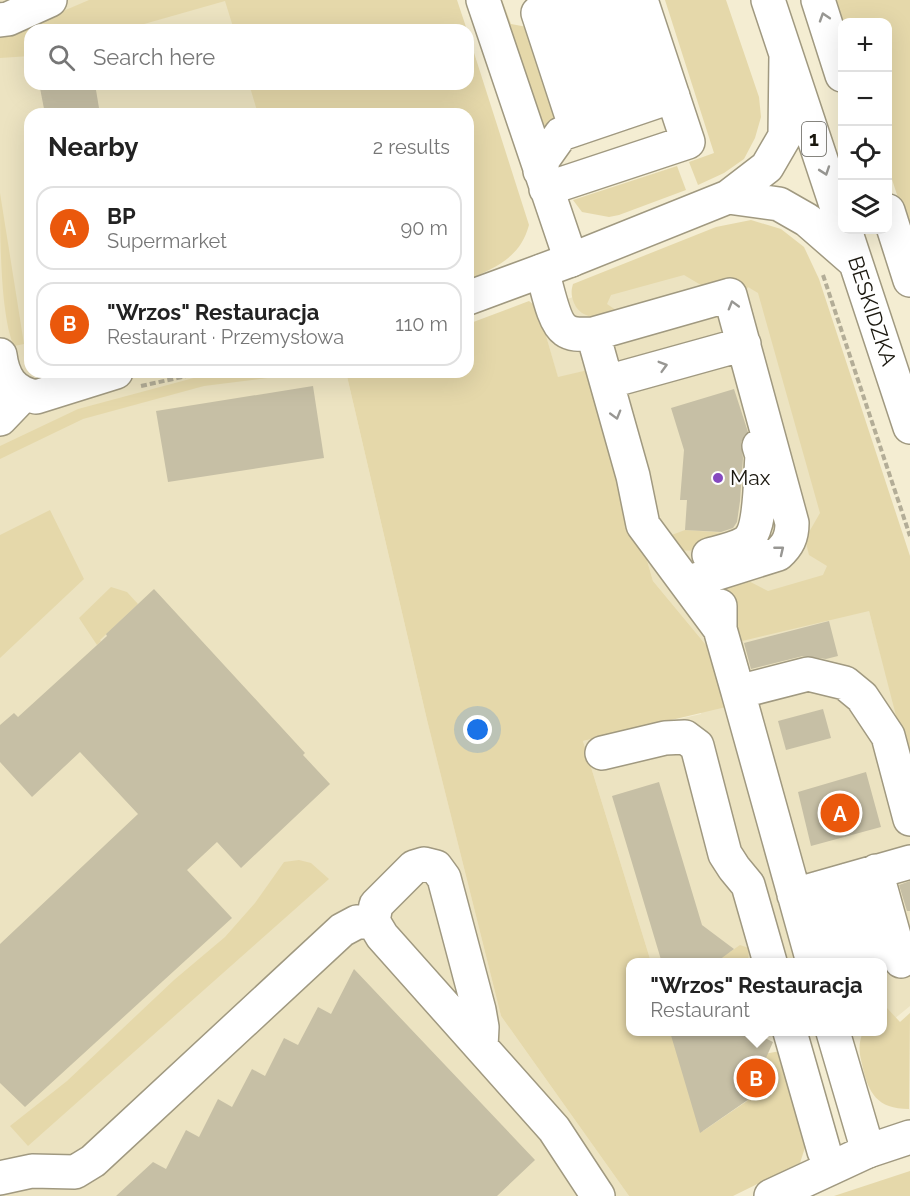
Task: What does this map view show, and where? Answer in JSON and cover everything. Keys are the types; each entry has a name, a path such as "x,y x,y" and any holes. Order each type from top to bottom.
{"main road":[{"path":"483,0 543,180 556,266 558,323 566,331 577,335 593,334 730,295 744,344 735,359 792,524 788,543 778,554 686,583"},
{"path":"614,0 625,112"},
{"path":"625,112 641,0"},
{"name":"1","path":"768,0 838,208"},
{"path":"818,0 842,72"},
{"path":"0,20 8,19 39,2"},
{"path":"543,180 688,142 625,112 559,3"},
{"path":"474,296 556,266 728,197 766,167 785,136 786,56"},
{"path":"543,180 544,159 561,135 625,112"},
{"path":"728,197 779,204 807,220 856,262"},
{"path":"892,224 910,280"},
{"name":"BESKIDZKA","path":"846,234 910,427"},
{"path":"593,334 633,476 643,525 720,629"},
{"path":"607,382 744,344"},
{"path":"0,355 2,372 11,385 23,395 36,397 97,378"},
{"path":"0,419 23,395"},
{"path":"633,476 652,520 674,550 687,557 703,557 742,545 752,537 755,531 762,456 766,447"},
{"path":"719,573 720,629 738,692 866,876 891,964"},
{"path":"738,692 808,674 845,683 862,697 888,736 910,819"},
{"path":"602,753 664,738 685,736 697,746 725,854 748,885 769,958"},
{"path":"481,1047 482,1027 479,1011 444,878 436,867 424,864 414,867 376,905 373,921 382,936 554,1129 598,1196"},
{"path":"816,958 866,876"},
{"path":"841,958 866,876"},
{"path":"0,1178 32,1171 75,1172 93,1161 342,930 357,922 373,921"},
{"path":"791,1036 824,1151 831,1167"},
{"path":"834,1036 868,1151"},
{"path":"771,1196 868,1151 910,1137"}],"shaded area":[{"path":"0,0 259,0 265,24 24,24 24,90 280,90 285,108 24,108 24,378 347,378 427,720 501,1016 629,1196 0,1196"},
{"path":"89,0 457,0 465,24 232,24 225,1 144,24 33,24"},
{"path":"496,0 502,0 511,24 527,27 555,115 552,121 543,126 536,121"},
{"path":"665,0 726,0 759,97 761,117 755,138 744,159 724,173 698,185 689,162 714,153"},
{"path":"833,0 910,0 910,235 892,179 892,18 840,18"},
{"path":"24,28 24,56 0,58 0,38"},
{"path":"474,53 529,225 525,236 520,246 506,260 474,277 474,108 256,108 251,90 474,90"},
{"path":"677,166 686,190 619,215 609,217 582,212 573,200"},
{"path":"0,193 24,344 14,346 9,332 3,294"},
{"path":"751,220 781,229 804,247 819,279 910,556 910,770 869,611 738,642 731,623 725,600 725,589 739,576 768,591 823,575 827,566 809,555 805,539 820,513 758,293 748,287 739,303 711,291 684,275 611,295 607,304 623,315 602,318 589,316 578,309 573,300 573,284 716,227"},
{"path":"715,253 767,282 869,611 910,764 910,1006 887,1025 887,958 650,958 583,741 701,714 711,651 653,581 592,369 558,378 538,308"},
{"path":"529,301 538,308 558,377 592,369 653,581 711,651 726,707 583,741 650,958 626,958 626,1036 673,1036 703,1131 750,1097 758,1098 770,1092 775,1079 764,1054 786,1050 810,1132 800,1163 733,1196 629,1196 501,1016 427,720 347,378 474,378 474,322"},
{"path":"194,378 267,378 204,386 83,419 0,459 0,446 78,409"},
{"path":"744,509 751,510 744,534 723,545 687,551 678,547 669,536 685,530 741,534"},
{"path":"50,510 84,579 0,658 0,535"},
{"path":"111,587 127,592 138,604 97,645 79,618"},
{"path":"299,860 311,863 329,879 28,1146 10,1126 67,1081 174,980 225,937 255,903 284,862"},
{"path":"740,945 749,948 748,958 722,958 721,955"},
{"path":"887,1008 900,1022 910,1013 909,1109 889,1106 871,1091 864,1074 860,1044 862,1036 887,1036"},
{"path":"910,1171 910,1196 834,1196 837,1195"}],"building":[{"path":"40,90 96,90 99,108 44,108"},
{"path":"313,386 324,458 168,482 156,411"},
{"name":"Max","path":"734,389 748,432 741,442 743,458 737,522 733,528 721,532 685,530 687,500 680,500 684,450 671,408"},
{"path":"154,589 305,753 303,755 330,784 241,868 217,842 187,870 232,918 25,1107 0,1083 0,944 138,814 80,752 32,797 0,762 0,725 14,713 18,717 107,636 106,634"},
{"path":"829,621 838,656 826,659 803,656 751,669 744,643"},
{"path":"823,709 831,738 786,750 778,721"},
{"path":"866,772 881,827 811,846 798,792"},
{"path":"659,782 702,925 734,949 722,958 661,958 612,796"},
{"path":"910,881 910,911 907,911 899,885"},
{"path":"354,969 535,1160 497,1196 116,1196 153,1162 166,1169 186,1130 199,1137 218,1099 232,1107 252,1069 265,1076 284,1038 298,1045 318,1007 331,1014"},
{"path":"671,1036 761,1036 773,1042 766,1058 774,1073 774,1085 764,1096 752,1097 700,1133"}],"place":[{"name":"Max","path":"718,478"},
{"name":"BP","path":"840,813"},
{"name":"\"Wrzos\" Restauracja","path":"756,1078"}]}
